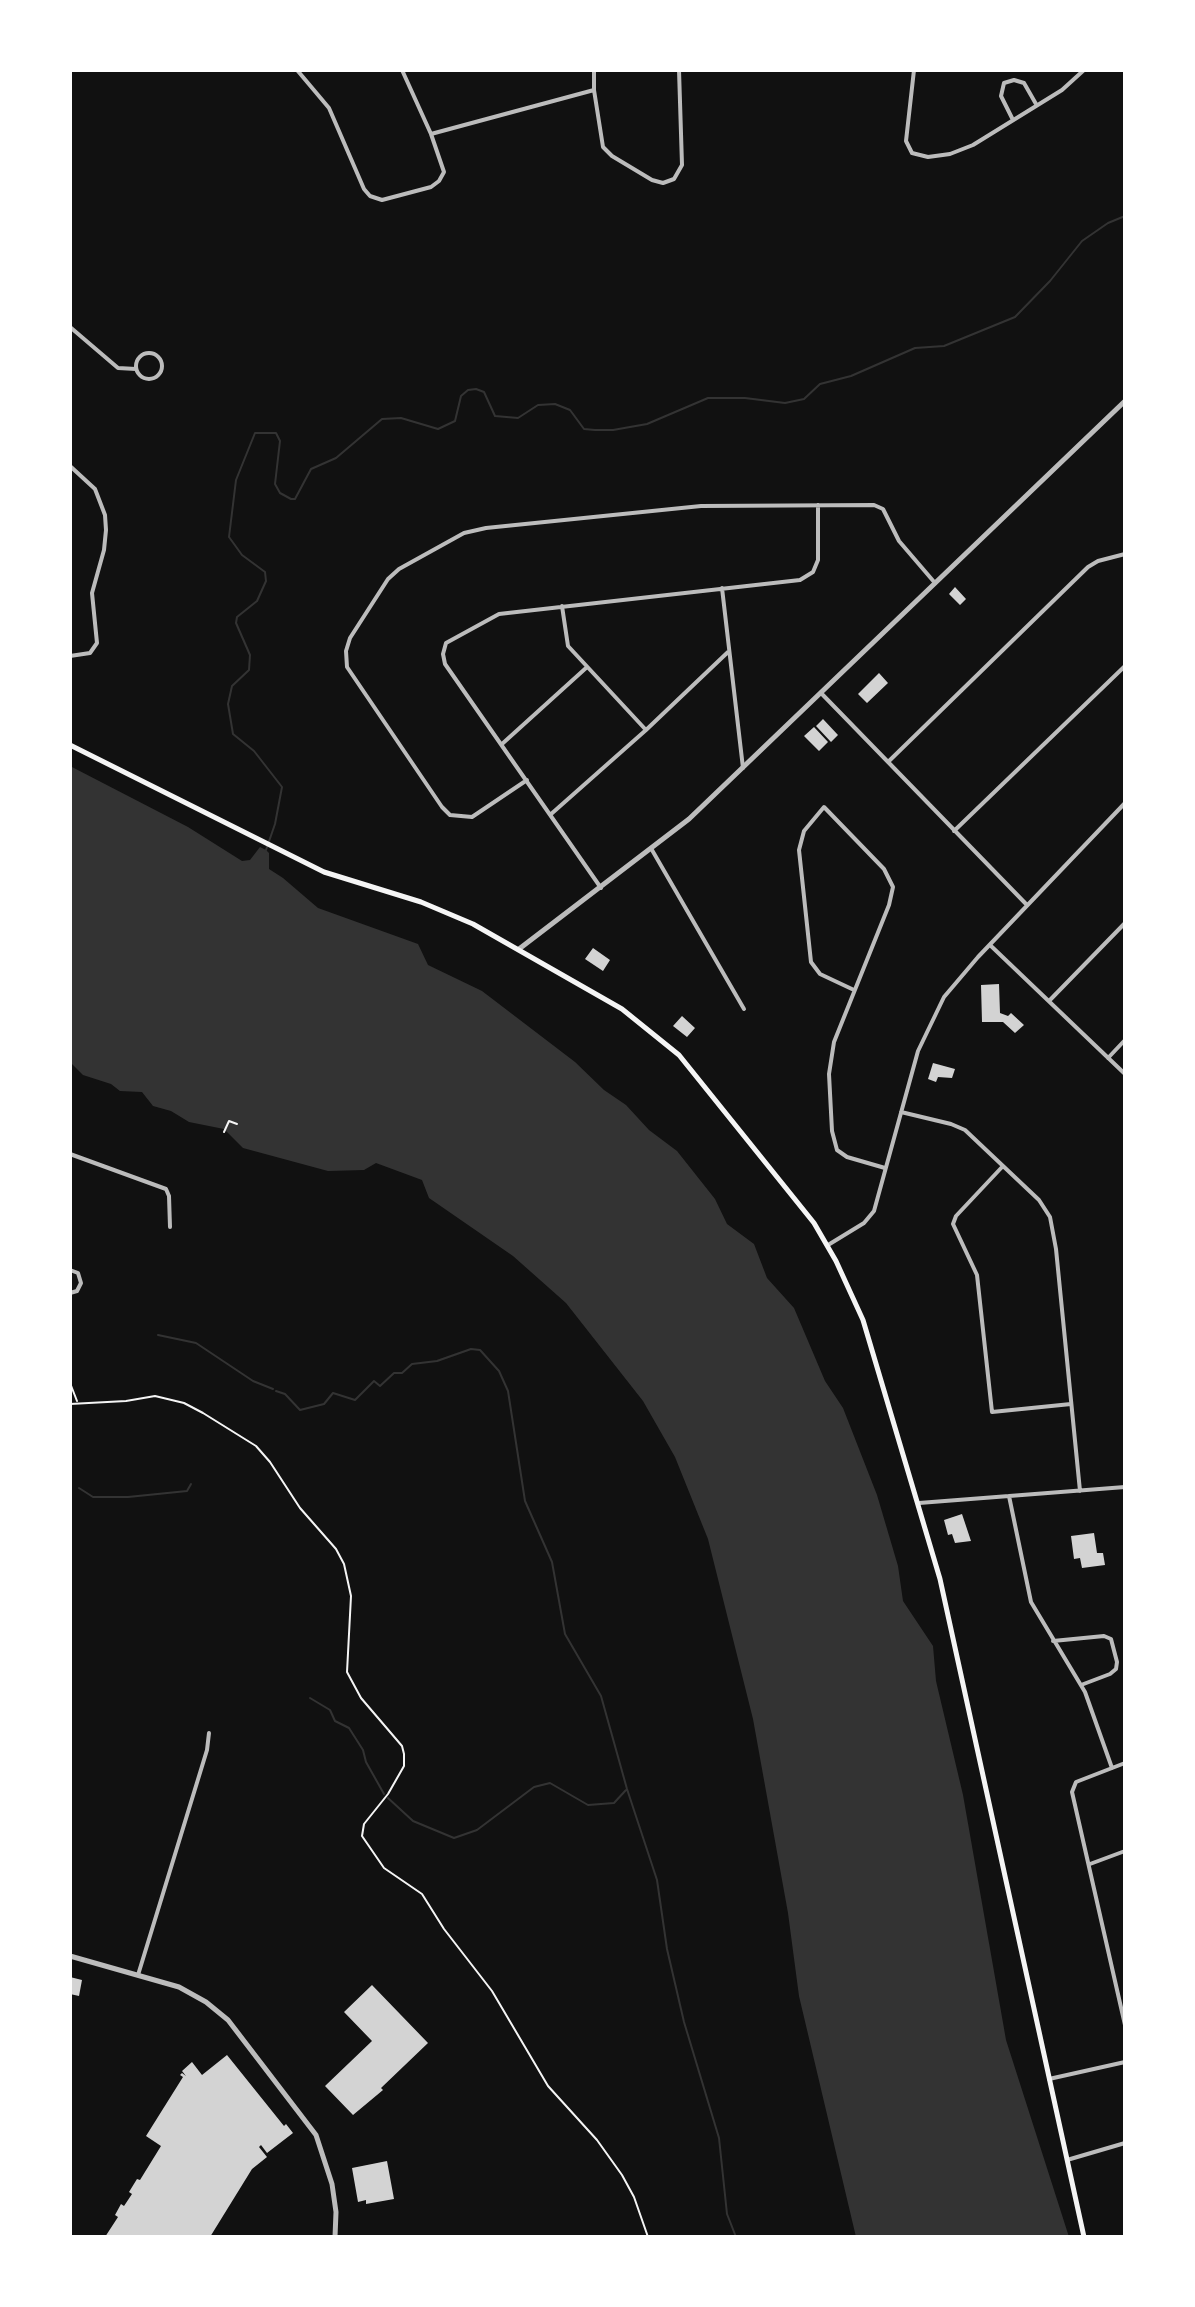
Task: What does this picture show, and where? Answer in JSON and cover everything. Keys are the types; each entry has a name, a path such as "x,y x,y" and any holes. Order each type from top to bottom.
{"main road":[{"path":"70,745 335,876 450,914 519,949 622,1009 679,1055 794,1196 827,1246 863,1320 919,1503 946,1600 1084,2237"}],"street":[{"path":"297,70 329,108 364,189 374,198 387,199 431,187 439,181 444,168 402,70"},
{"path":"594,70 601,141 607,152 652,180 668,182 678,175 682,165 679,70"},
{"path":"914,70 905,137 912,153 934,157 957,152 1062,90 1084,70"},
{"path":"1012,118 1001,96 1004,83 1014,80 1024,83 1036,104"},
{"path":"431,134 594,90"},
{"path":"70,327 118,368 136,369 144,378 152,378 161,371 162,363 157,355 148,353 140,356 136,369"},
{"path":"519,949 689,819 1125,401"},
{"path":"70,466 95,489 105,515 106,530 92,593 97,643 90,653 70,656"},
{"path":"601,888 445,664 443,654 446,643 494,616 793,581 813,572 818,560 818,504"},
{"path":"527,780 477,814 467,818 450,815 433,795 347,667 347,644 388,579 444,544 479,529 701,506 867,504 883,509 899,541 935,583"},
{"path":"888,762 1088,567 1125,554"},
{"path":"722,588 743,768"},
{"path":"562,606 566,643 646,730"},
{"path":"550,815 728,652"},
{"path":"954,831 1125,666"},
{"path":"502,744 586,668"},
{"path":"821,693 1027,905"},
{"path":"827,1246 868,1220 874,1211 918,1051 950,989 1125,803"},
{"path":"854,990 820,974 811,962 799,850 804,831 824,807 884,869 893,887 889,905 834,1042 830,1064 835,1146 841,1154 885,1168"},
{"path":"652,850 744,1009"},
{"path":"1049,1001 1125,923"},
{"path":"990,945 1125,1074"},
{"path":"1108,1058 1125,1040"},
{"path":"901,1112 965,1130 1039,1200 1050,1217 1056,1249 1080,1491"},
{"path":"70,1154 166,1189 170,1227"},
{"path":"1003,1166 956,1216 953,1224 977,1275 992,1412 1071,1404"},
{"path":"70,1270 78,1273 81,1283 77,1291 70,1293"},
{"path":"919,1503 1125,1487"},
{"path":"1009,1496 1031,1602 1081,1685 1112,1768"},
{"path":"1053,1641 1104,1636 1111,1639 1116,1669 1081,1685"},
{"path":"138,1975 207,1750 209,1733"},
{"path":"1125,1763 1073,1785 1072,1792 1125,2025"},
{"path":"1089,1864 1125,1851"},
{"path":"70,1956 189,1991 235,2028 308,2122 322,2149 335,2197 335,2237"},
{"path":"1049,2079 1125,2062"},
{"path":"1067,2160 1125,2143"}],"path":[{"path":"224,1132 229,1121 237,1124"},
{"path":"226,1126 235,1130"},
{"path":"70,1383 78,1402"},
{"path":"70,1404 155,1396 184,1403 232,1429 256,1446 270,1462 300,1508 336,1549 344,1564 351,1596 347,1672 361,1698 402,1746 404,1754 404,1766 388,1794 364,1824 362,1836 386,1870 408,1882 424,1897 492,1991 548,2086 597,2140 622,2175 634,2197 648,2237"}],"shaded area":[{"path":"70,766 188,827 242,861 250,860 260,847 266,850 269,853 269,869 318,908 418,944 428,965 482,991 626,1105 649,1130 677,1151 715,1199 727,1224 754,1244 767,1278 794,1308 825,1381 843,1408 877,1495 898,1566 903,1601 933,1646 936,1681 963,1795 1006,2040 1069,2237 856,2237 799,1996 788,1913 753,1719 708,1539 675,1457 643,1401 566,1303 513,1256 429,1198 422,1180 376,1163 364,1170 328,1171 243,1148 224,1129 189,1122 171,1111 153,1106 142,1092 120,1091 111,1084 83,1075 70,1062"}],"building":[{"path":"955,587 966,599 960,605 949,594"},
{"path":"879,673 888,683 867,703 858,694"},
{"path":"823,719 838,735 831,742 816,726"},
{"path":"814,727 828,742 819,751 804,736"},
{"path":"593,948 610,960 603,971 585,959"},
{"path":"999,984 1000,1013 1008,1016 1011,1013 1024,1025 1015,1033 1003,1022 982,1022 981,985"},
{"path":"682,1016 695,1028 687,1037 673,1026"},
{"path":"933,1063 955,1069 952,1078 938,1077 936,1082 928,1079"},
{"path":"962,1514 971,1541 955,1543 952,1534 948,1535 944,1520"},
{"path":"1094,1533 1097,1553 1103,1553 1105,1565 1082,1568 1080,1558 1074,1559 1071,1536"},
{"path":"70,1977 82,1980 79,1996 70,1994"},
{"path":"372,1985 428,2043 381,2088 383,2090 353,2115 325,2086 372,2041 344,2012"},
{"path":"227,2055 293,2133 267,2153 261,2145 259,2147 267,2157 252,2169 210,2237 105,2237 118,2217 115,2215 121,2204 124,2206 137,2179 140,2180 161,2146 146,2136 183,2077 180,2075 186,2076 182,2071 192,2062 202,2075"},
{"path":"387,2161 394,2199 366,2204 366,2200 358,2202 352,2168"}],"waterway":[{"path":"266,850 282,787 254,751 233,734 228,704 232,686 249,670 250,655 236,623 237,617 257,601 266,581 265,572 242,555 229,537 236,480 255,433 276,433 280,441 275,484 280,493 295,499 311,469 336,458 382,419 401,418 438,429 455,421 461,396 468,390 484,392 495,416 518,418 538,405 555,404 570,410 584,429 595,430 647,424 708,398 785,403 804,399 820,384 851,376 915,348 944,346 1015,317 1050,281 1082,241 1108,223 1125,216"},
{"path":"158,1335 196,1343 253,1381 273,1389"},
{"path":"276,1391 285,1394 300,1410 324,1404 333,1393 355,1400 374,1381 380,1386 394,1373 402,1373 412,1364 437,1361 471,1349 480,1350 499,1371 508,1391 525,1501 552,1562 565,1634 601,1696 657,1880 667,1949 684,2022 719,2138 727,2214 736,2237"},
{"path":"79,1488 93,1497 128,1497 187,1491 191,1484"},
{"path":"310,1698 330,1710 335,1721 349,1728 384,1794"},
{"path":"388,1798 413,1821 454,1838 477,1830 534,1787 550,1783 588,1805 614,1803 626,1790"}]}
